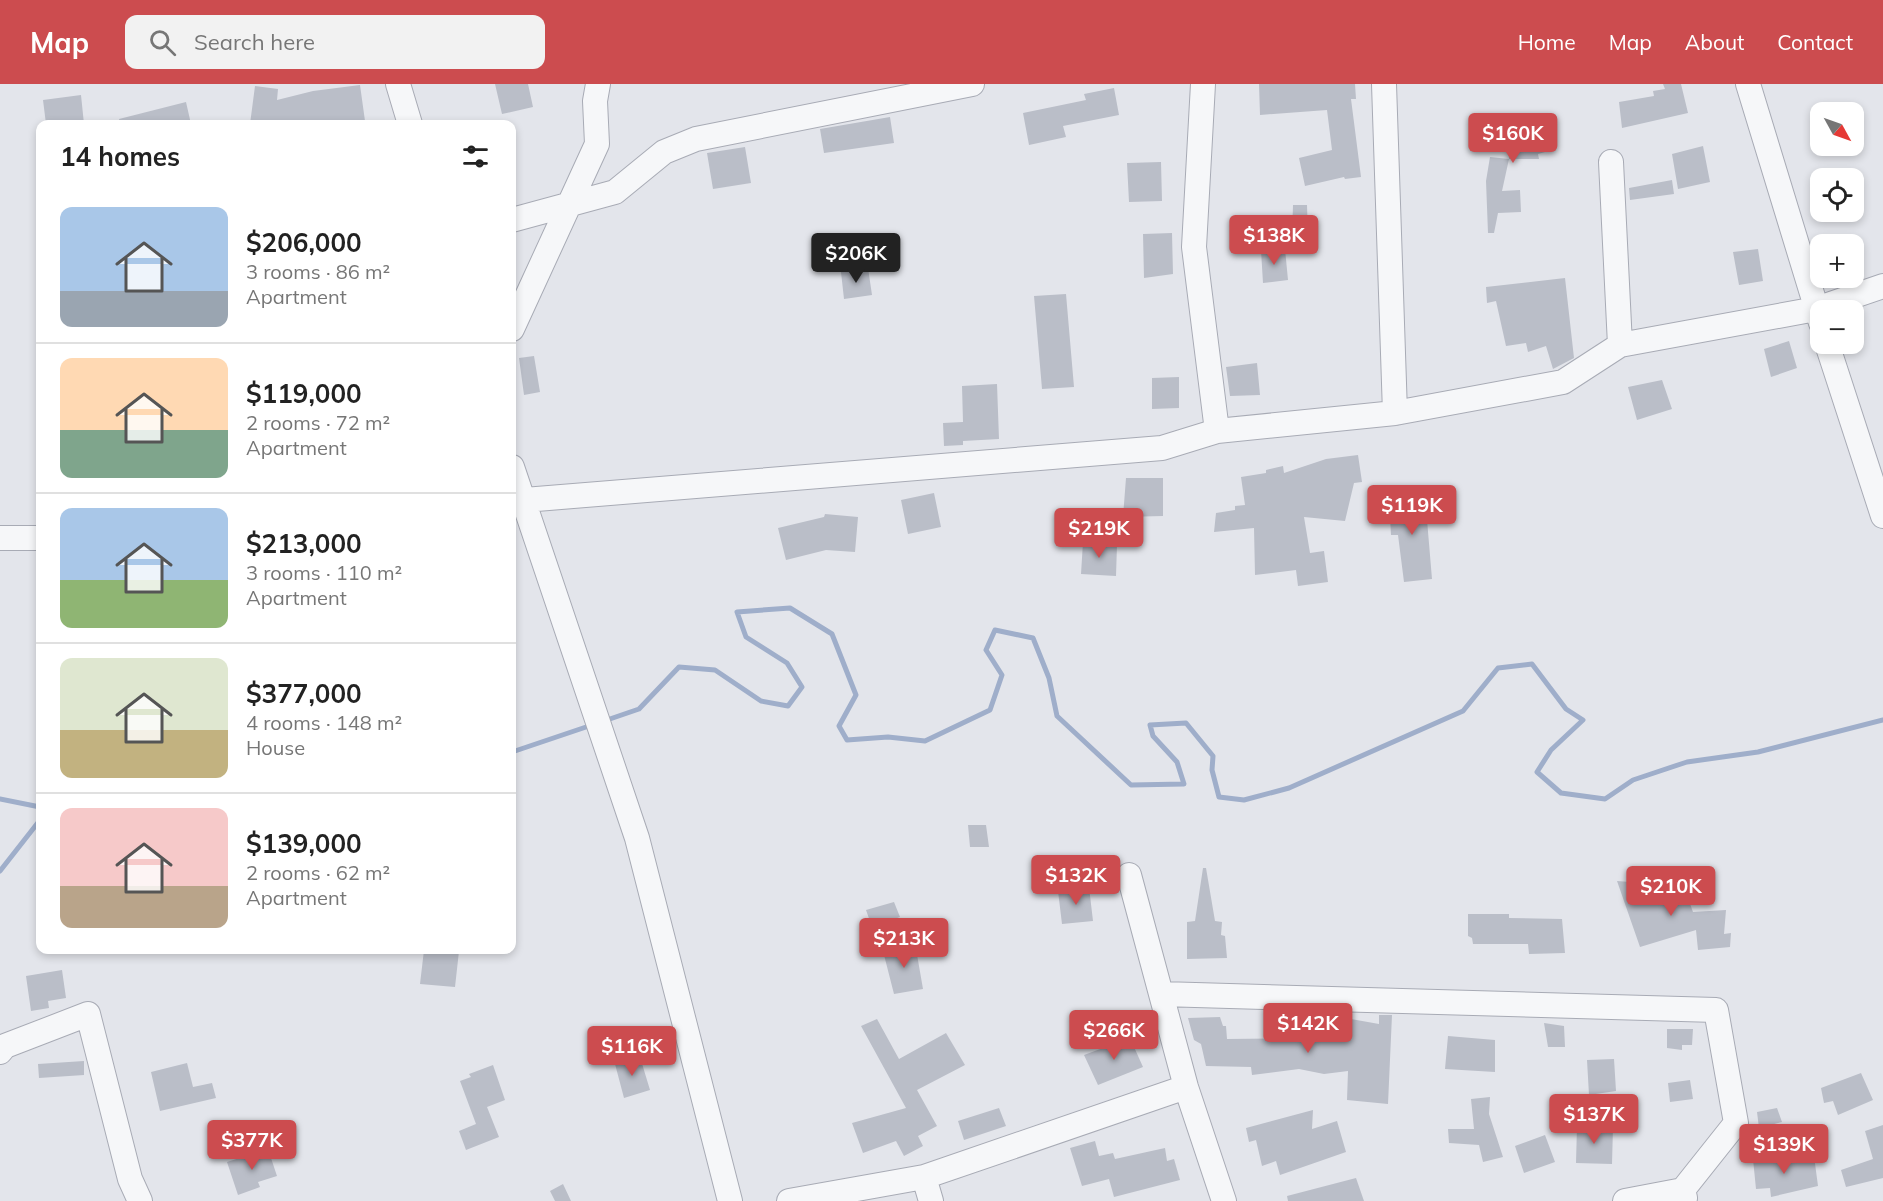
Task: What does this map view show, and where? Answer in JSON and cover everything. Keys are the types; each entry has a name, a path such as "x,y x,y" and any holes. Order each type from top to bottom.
{"street":[{"path":"398,84 409,120"},
{"path":"516,320 597,144 595,101 598,84"},
{"path":"516,219 615,192 664,152 696,140 972,84"},
{"path":"1203,84 1194,247 1217,430"},
{"path":"1384,84 1395,413"},
{"path":"1748,84 1814,300"},
{"path":"1611,162 1620,345"},
{"path":"1853,300 1883,286"},
{"path":"730,1201 637,838 517,500 1162,448 1217,430 1395,413 1563,382 1620,345 1810,317"},
{"path":"1830,354 1883,516"},
{"path":"0,538 36,538"},
{"path":"1129,874 1186,1088 1224,1201"},
{"path":"1161,994 1716,1010 1736,1123 1681,1198 1625,1201"},
{"path":"0,1052 5,1046 88,1014 130,1179 140,1201"},
{"path":"789,1201 924,1177 1186,1088"},
{"path":"924,1177 931,1201"}],"building":[{"path":"495,84 528,84 533,107 502,114"},
{"path":"1259,84 1355,84 1356,99 1351,99 1361,177 1345,179 1344,177 1305,186 1299,158 1332,150 1327,110 1260,115"},
{"path":"1663,84 1681,84 1688,113 1622,128 1619,102 1654,96 1653,91 1665,89"},
{"path":"360,85 365,120 251,120 255,86 278,89 277,100 313,91"},
{"path":"1114,88 1119,115 1063,126 1066,137 1029,145 1023,113 1086,100 1084,94"},
{"path":"81,95 84,120 46,120 43,100"},
{"path":"186,102 190,120 119,120"},
{"path":"1542,114 1542,126 1546,125 1545,152 1538,154 1539,159 1509,159 1507,116"},
{"path":"890,117 894,143 824,153 820,129"},
{"path":"1703,146 1710,182 1678,189 1672,154"},
{"path":"745,147 751,183 713,189 707,153"},
{"path":"1490,157 1509,159 1502,191 1520,190 1521,212 1498,213 1494,233 1488,233 1486,181"},
{"path":"1161,162 1162,201 1129,202 1127,163"},
{"path":"1672,180 1674,194 1630,200 1629,188"},
{"path":"1293,205 1307,205 1308,236 1292,236"},
{"path":"1172,233 1173,274 1144,278 1143,234"},
{"path":"1285,249 1288,280 1263,283 1261,250"},
{"path":"1758,249 1763,281 1739,285 1733,252"},
{"path":"868,268 872,295 844,299 841,272"},
{"path":"1565,278 1574,358 1553,369 1546,346 1528,352 1526,343 1506,346 1496,301 1487,303 1486,287"},
{"path":"1066,294 1074,387 1042,389 1034,296"},
{"path":"1789,341 1797,368 1771,377 1764,349"},
{"path":"534,356 540,392 524,395 519,358"},
{"path":"1257,363 1260,395 1230,396 1226,367"},
{"path":"1179,377 1179,408 1152,409 1152,378"},
{"path":"1662,380 1672,409 1637,420 1628,387"},
{"path":"997,384 999,439 963,441 963,445 944,446 943,423 963,422 962,386"},
{"path":"1358,455 1362,482 1354,483 1345,521 1304,517 1310,553 1324,551 1328,582 1298,586 1296,570 1255,575 1254,528 1214,532 1216,513 1235,510 1235,506 1245,505 1241,477 1266,473 1266,470 1283,466 1284,473 1326,459"},
{"path":"1126,478 1163,478 1163,516 1123,517"},
{"path":"934,493 941,527 908,534 901,500"},
{"path":"1425,496 1432,579 1404,582 1398,535 1391,535 1389,498"},
{"path":"825,514 858,517 855,552 826,550 786,560 778,528 824,517"},
{"path":"1083,542 1117,545 1116,576 1081,574"},
{"path":"968,825 986,825 989,847 970,847"},
{"path":"1203,868 1206,868 1215,921 1222,922 1221,935 1225,936 1227,958 1187,959 1187,922 1195,921"},
{"path":"1617,881 1669,885 1672,907 1689,901 1693,912 1726,910 1724,934 1731,933 1730,947 1698,950 1696,930 1640,947"},
{"path":"1089,887 1093,921 1062,924 1058,891"},
{"path":"894,902 900,917 872,927 866,910"},
{"path":"1468,914 1509,914 1509,918 1562,919 1565,953 1529,954 1528,944 1473,944 1472,938 1468,936"},
{"path":"915,943 923,989 894,994 883,951"},
{"path":"424,954 459,954 455,987 420,984"},
{"path":"62,970 66,998 48,1001 49,1008 31,1011 26,976"},
{"path":"1379,1015 1392,1015 1388,1104 1347,1100 1348,1071 1324,1074 1299,1069 1252,1075 1251,1067 1206,1066 1201,1044 1194,1040 1188,1018 1220,1017 1223,1026 1226,1026 1227,1039 1306,1038 1306,1034 1350,1038 1351,1019 1379,1024"},
{"path":"877,1019 899,1059 946,1033 965,1065 917,1090 937,1126 918,1136 923,1146 904,1156 896,1141 863,1153 852,1123 906,1108 861,1026"},
{"path":"1544,1023 1564,1026 1565,1047 1548,1047"},
{"path":"656,1028 659,1043 644,1045 641,1031"},
{"path":"1667,1029 1693,1029 1692,1045 1682,1045 1682,1050 1667,1048"},
{"path":"1448,1036 1495,1040 1495,1072 1445,1069"},
{"path":"1130,1038 1143,1067 1098,1085 1084,1055"},
{"path":"640,1057 650,1090 624,1098 615,1064"},
{"path":"1614,1059 1616,1091 1589,1095 1587,1060"},
{"path":"84,1061 84,1075 39,1078 38,1064"},
{"path":"187,1063 193,1087 212,1083 216,1098 160,1111 151,1072"},
{"path":"493,1065 505,1100 487,1107 499,1137 466,1150 459,1131 476,1124 460,1081 471,1077 469,1074"},
{"path":"1861,1073 1873,1100 1838,1115 1833,1101 1824,1103 1821,1088"},
{"path":"1690,1080 1693,1099 1670,1102 1668,1083"},
{"path":"1490,1097 1489,1114 1503,1157 1483,1162 1479,1145 1449,1143 1448,1129 1474,1129 1471,1099"},
{"path":"999,1108 1006,1126 964,1140 958,1121"},
{"path":"1777,1108 1782,1122 1759,1128 1757,1112"},
{"path":"1313,1110 1312,1129 1337,1121 1346,1152 1280,1175 1276,1161 1262,1166 1256,1140 1249,1142 1246,1128"},
{"path":"1617,1115 1636,1116 1634,1131 1615,1129"},
{"path":"1883,1125 1883,1178 1846,1187 1841,1170 1873,1159 1865,1131"},
{"path":"1577,1126 1613,1127 1612,1164 1576,1163"},
{"path":"1545,1135 1555,1162 1524,1173 1515,1146"},
{"path":"1095,1141 1099,1156 1113,1153 1115,1159 1165,1148 1167,1161 1174,1159 1180,1180 1114,1197 1109,1179 1082,1186 1070,1148"},
{"path":"268,1149 277,1176 258,1182 260,1187 238,1195 227,1162"},
{"path":"1779,1153 1781,1166 1814,1156 1818,1186 1771,1197 1770,1188 1756,1189 1753,1159"},
{"path":"1356,1178 1364,1201 1288,1201 1287,1196"},
{"path":"563,1184 571,1201 555,1201 550,1191"}],"waterway":[{"path":"604,721 639,709 679,667 715,670 761,701 788,706 802,687 787,663 746,637 737,612 790,608 832,634 856,695 839,726 847,740 888,737 925,741 990,710 1002,675 986,650 995,630 1033,638 1049,678 1057,716 1131,785 1184,784 1177,762 1153,736 1150,725 1186,723 1213,756 1212,770 1219,797 1244,800 1289,788 1463,711 1498,668 1532,664 1566,709 1583,720 1551,750 1537,772 1561,793 1605,799 1633,780 1687,762 1758,752 1883,720"},
{"path":"516,751 592,725"},
{"path":"0,799 36,806"},
{"path":"0,871 36,825"}]}
